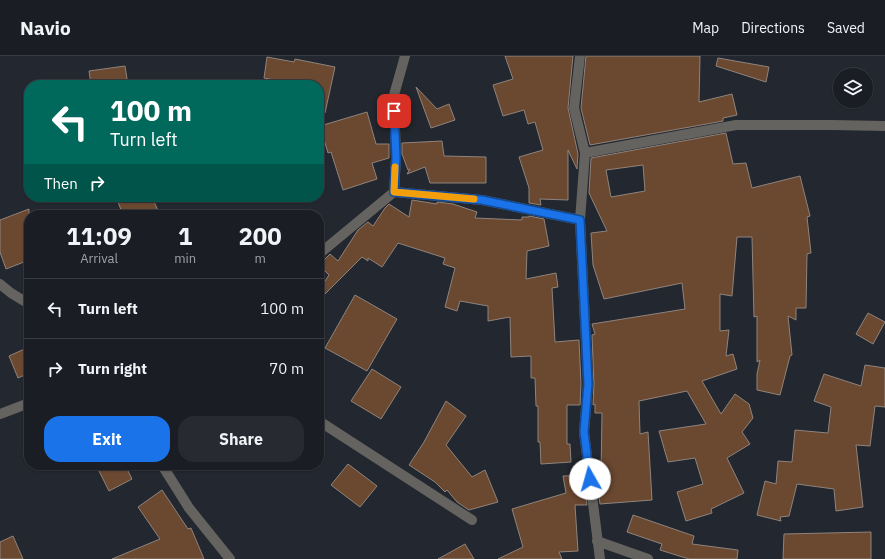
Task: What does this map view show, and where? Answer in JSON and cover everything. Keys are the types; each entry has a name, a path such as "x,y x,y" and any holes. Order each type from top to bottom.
{"street":[{"path":"394,192 396,158 394,95 405,56"},
{"path":"580,56 574,108 585,153 580,220 588,384 584,432 600,559"},
{"path":"585,153 736,125 885,126"},
{"path":"324,250 394,192 482,200 580,220"},
{"path":"0,284 24,301"},
{"path":"0,414 24,405"},
{"path":"324,424 472,520"},
{"path":"165,470 189,508 230,559"},
{"path":"597,541 648,559"}],"building":[{"path":"505,56 573,56 568,108 578,154 577,169 568,150 568,200 540,199 541,205 529,203 529,188 519,157 543,150 535,122 528,124 524,110 503,116 493,85 513,79"},
{"path":"586,56 700,56 699,102 732,94 737,115 723,118 723,121 590,145 581,108"},
{"path":"267,57 294,62 295,59 335,67 325,113 324,80 274,80 264,78"},
{"path":"718,58 769,67 766,82 716,66"},
{"path":"125,66 127,80 90,80 89,71"},
{"path":"416,87 437,109 449,104 455,120 431,128"},
{"path":"367,112 376,144 389,144 389,158 372,163 377,179 343,190 331,152 328,153 324,140 324,125"},
{"path":"726,133 733,164 746,163 752,188 800,176 810,216 807,217 811,253 807,254 806,308 796,308 796,320 788,316 792,355 790,356 780,395 757,390 757,374 760,360 757,362 757,316 754,317 752,237 737,237 732,296 720,294 720,331 729,330 726,356 733,354 737,369 702,381 721,414 735,394 749,404 753,418 742,432 750,444 727,458 744,493 711,509 712,513 686,521 677,492 703,484 695,458 668,462 659,431 706,424 687,391 639,401 640,434 648,432 652,500 600,504 596,474 601,474 602,413 595,413 595,404 593,405 594,384 592,335 595,334 592,324 685,309 682,283 604,299 593,265 591,233 607,231 589,193 591,158","holes":["643,165 645,191 611,197 606,170"]},
{"path":"442,141 444,156 486,157 486,183 430,183 425,167 407,174 410,169 408,170 402,154 402,143"},
{"path":"412,200 437,204 437,202 453,204 477,212 475,218 522,220 522,217 529,216 544,219 549,246 527,251 526,279 556,273 558,287 552,288 555,342 579,340 581,384 580,405 567,405 567,444 570,444 571,462 541,464 540,442 538,442 538,406 536,406 535,378 531,378 531,356 511,357 510,317 488,321 488,306 460,301 457,311 445,307 455,268 443,264 445,258 398,243 382,267 368,258 368,261 362,257 324,295 324,282 329,275 324,270 324,260 330,254 338,261 358,230 368,222 373,226 389,204 409,217"},
{"path":"118,202 154,202 158,210 121,210"},
{"path":"24,211 24,262 6,269 0,252 0,220"},
{"path":"355,295 397,319 367,371 325,348"},
{"path":"868,313 885,322 873,344 856,334"},
{"path":"24,349 24,375 18,378 9,356"},
{"path":"865,365 885,368 885,407 875,406 870,446 856,445 863,507 836,511 834,489 797,484 789,516 780,517 781,521 757,515 765,481 776,484 778,461 792,462 795,430 828,433 831,407 814,401 824,374 861,386"},
{"path":"372,369 401,387 381,419 351,401"},
{"path":"446,401 466,416 446,445 472,477 485,470 498,502 469,510 457,502 447,490 445,492 435,482 409,465 424,442"},
{"path":"348,464 377,486 360,507 331,485"},
{"path":"98,470 128,470 132,479 109,491"},
{"path":"583,475 587,505 575,505 578,551 559,552 562,559 498,559 523,547 512,509 566,493 563,476"},
{"path":"162,490 188,529 191,528 204,559 112,559 160,539 138,507"},
{"path":"633,515 694,536 692,544 738,550 737,559 689,559 660,550 662,544 627,532"},
{"path":"871,532 871,559 783,559 784,534"},
{"path":"13,536 23,559 0,559 0,542"},
{"path":"465,544 474,559 438,559"}],"slow traffic":[{"path":"395,167 394,192 474,199"}],"route":[{"path":"394,111 396,158 394,192 482,200 580,220 588,384 584,432 590,479"}]}
